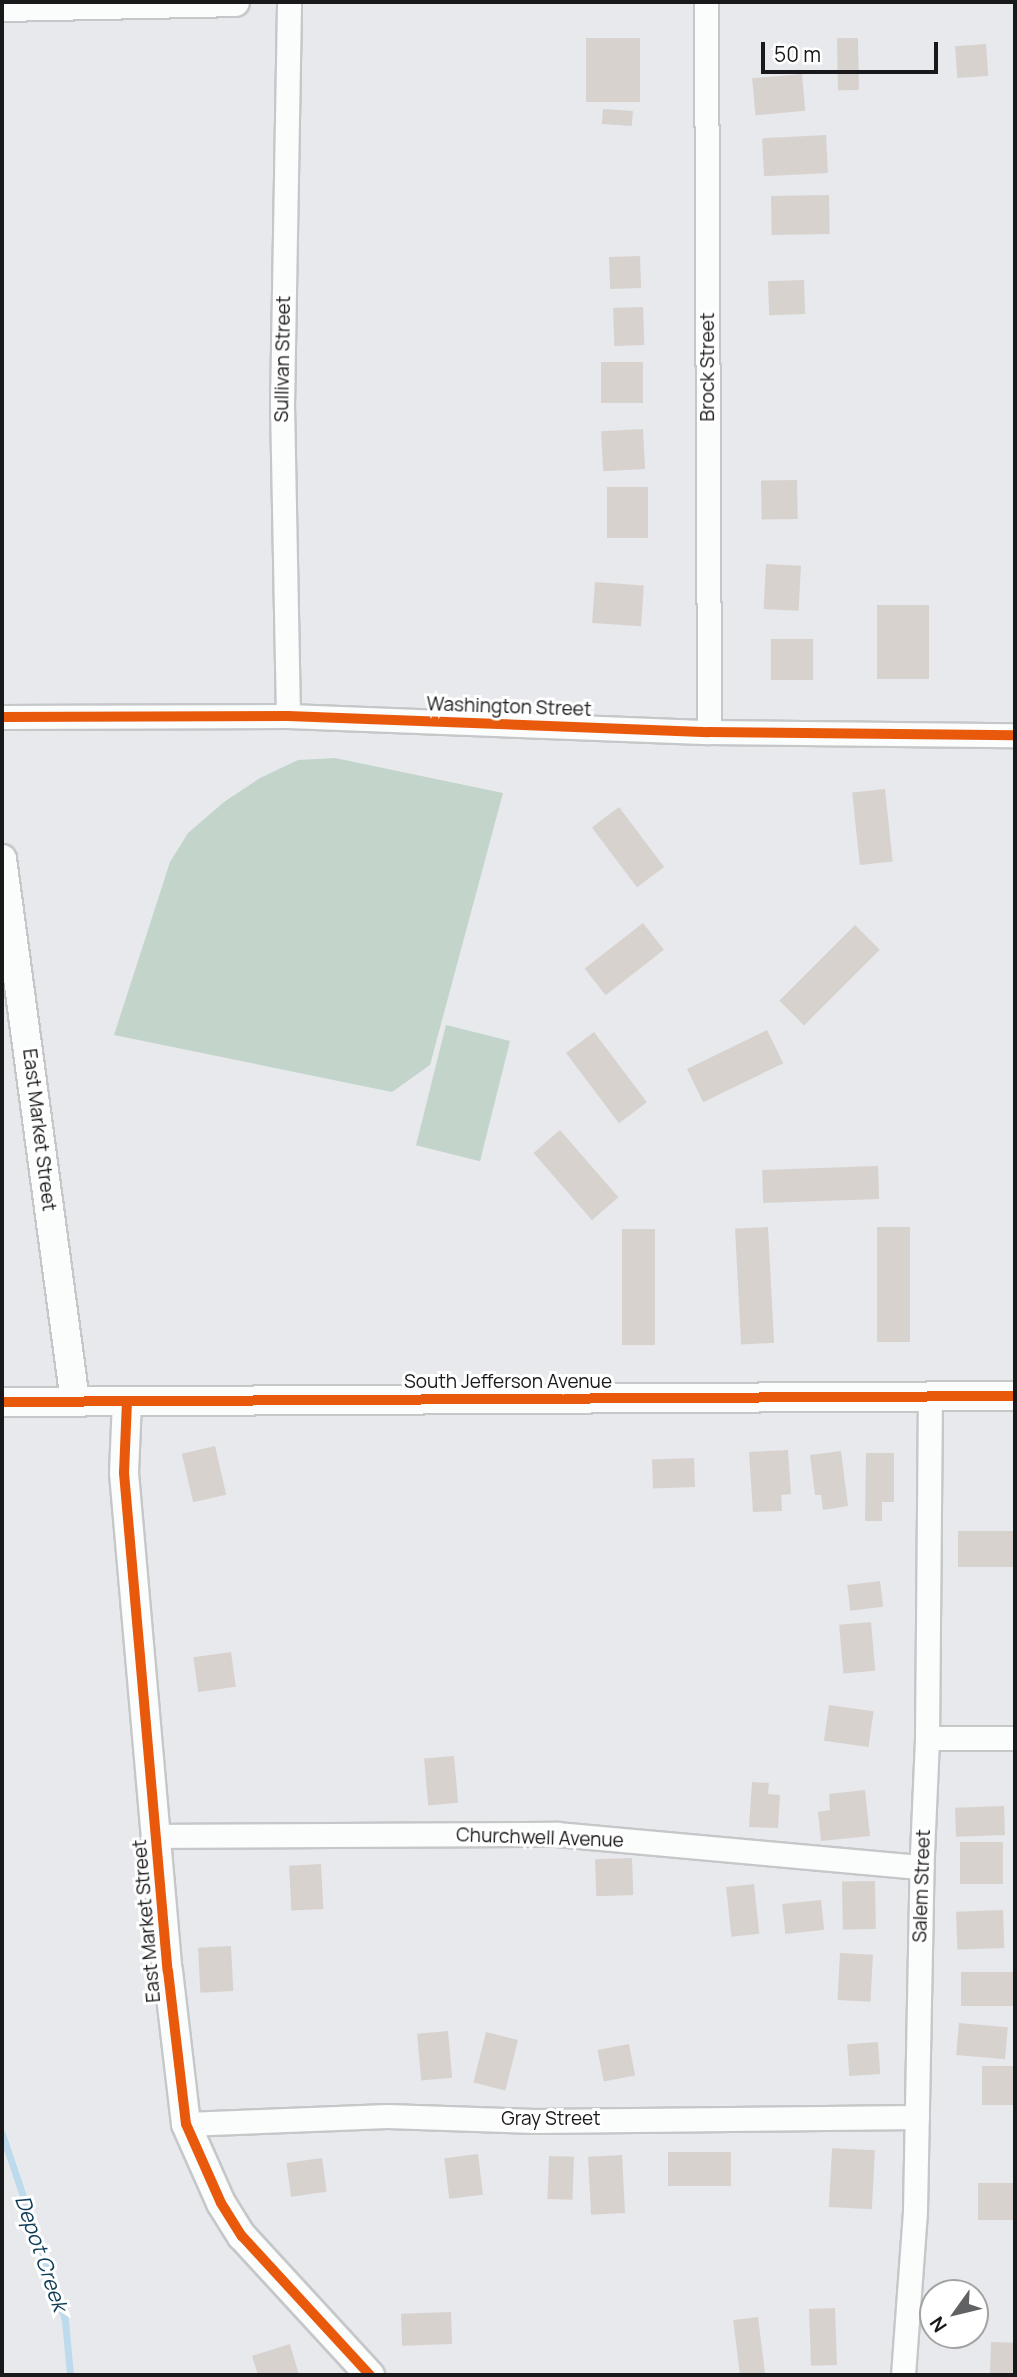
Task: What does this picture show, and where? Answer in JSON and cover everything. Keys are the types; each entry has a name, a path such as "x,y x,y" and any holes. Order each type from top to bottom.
{"street":[{"path":"2,7 235,2"},
{"name":"Sullivan Street","path":"288,716 282,406 289,2"},
{"name":"Brock Street","path":"706,2 709,732"},
{"name":"Washington Street","path":"2,717 288,716 709,732 1015,735"},
{"name":"East Market Street","path":"2,859 75,1401"},
{"name":"South Jefferson Avenue","path":"2,1402 1015,1396"},
{"name":"Salem Street","path":"903,2375 915,2210 922,1867 928,1738 930,1397"},
{"name":"East Market Street","path":"127,1401 124,1473 186,2124 221,2203 242,2236 370,2375"},
{"path":"928,1738 1015,1738"},
{"name":"Churchwell Avenue","path":"157,1836 557,1835 922,1867"},
{"name":"Gray Street","path":"186,2124 387,2116 535,2121 917,2117"}],"green space":[{"path":"335,758 503,793 430,1065 392,1092 114,1035 170,862 188,833 224,802 260,778 298,760"},
{"path":"446,1025 510,1041 480,1161 416,1145"}],"building":[{"path":"586,38 640,38 640,102 586,102"},
{"path":"837,38 858,38 859,90 838,90"},
{"path":"986,44 988,76 957,78 955,46"},
{"path":"802,74 805,111 755,115 752,78"},
{"path":"603,109 633,111 632,126 602,124"},
{"path":"826,135 828,173 764,176 762,138"},
{"path":"829,195 830,234 772,235 771,196"},
{"path":"640,256 641,288 610,289 609,257"},
{"path":"804,280 805,314 769,315 768,281"},
{"path":"643,307 644,345 614,346 613,308"},
{"path":"601,362 643,362 643,403 601,403"},
{"path":"643,429 645,469 603,471 601,431"},
{"path":"797,480 798,519 762,520 761,481"},
{"path":"607,487 648,487 648,538 607,538"},
{"path":"766,564 801,566 799,611 764,609"},
{"path":"595,582 644,585 641,626 592,623"},
{"path":"877,605 929,605 929,679 877,679"},
{"path":"771,639 813,639 813,680 771,680"},
{"path":"885,789 893,862 860,865 852,792"},
{"path":"619,807 664,867 637,887 592,827"},
{"path":"643,923 664,950 606,995 585,969"},
{"path":"855,925 880,950 804,1025 779,1001"},
{"path":"767,1030 783,1063 703,1102 687,1069"},
{"path":"594,1032 647,1102 619,1123 566,1053"},
{"path":"560,1130 618,1197 592,1220 534,1153"},
{"path":"878,1166 879,1199 763,1203 762,1170"},
{"path":"768,1227 774,1343 741,1345 735,1229"},
{"path":"877,1227 910,1227 910,1342 877,1342"},
{"path":"622,1229 655,1229 655,1345 622,1345"},
{"path":"215,1446 226,1495 193,1502 182,1454"},
{"path":"788,1450 791,1494 781,1495 782,1511 753,1512 749,1452"},
{"path":"841,1451 848,1506 823,1510 821,1495 815,1495 810,1455"},
{"path":"866,1453 894,1453 894,1502 882,1502 882,1521 865,1521"},
{"path":"694,1458 695,1487 653,1488 652,1459"},
{"path":"958,1531 1015,1531 1015,1567 958,1567"},
{"path":"880,1581 883,1607 850,1611 847,1585"},
{"path":"871,1622 875,1671 843,1674 839,1625"},
{"path":"231,1652 236,1687 198,1692 193,1657"},
{"path":"829,1705 874,1711 869,1747 824,1741"},
{"path":"454,1756 458,1803 428,1805 424,1759"},
{"path":"752,1782 769,1783 768,1794 780,1795 778,1828 749,1827"},
{"path":"865,1790 870,1836 821,1841 818,1812 830,1810 829,1794"},
{"path":"1004,1806 1005,1835 956,1837 955,1808"},
{"path":"960,1842 1003,1842 1003,1884 960,1884"},
{"path":"632,1858 633,1895 596,1896 595,1859"},
{"path":"321,1864 323,1909 291,1911 289,1866"},
{"path":"875,1881 876,1929 843,1930 842,1882"},
{"path":"754,1884 759,1934 731,1937 726,1887"},
{"path":"821,1900 824,1930 785,1934 782,1904"},
{"path":"1003,1910 1004,1948 957,1950 956,1912"},
{"path":"231,1946 233,1991 200,1993 198,1948"},
{"path":"840,1953 873,1955 870,2002 838,2000"},
{"path":"961,1972 1015,1972 1015,2006 961,2006"},
{"path":"959,2023 1008,2027 1005,2059 956,2055"},
{"path":"448,2031 452,2078 421,2081 417,2034"},
{"path":"486,2032 518,2040 505,2090 473,2082"},
{"path":"878,2042 880,2074 849,2076 847,2044"},
{"path":"629,2044 635,2075 604,2082 598,2050"},
{"path":"982,2066 1015,2066 1015,2105 982,2105"},
{"path":"832,2148 875,2150 872,2209 829,2207"},
{"path":"668,2152 731,2152 731,2186 668,2186"},
{"path":"478,2154 483,2195 449,2199 444,2158"},
{"path":"622,2155 625,2213 591,2215 588,2157"},
{"path":"549,2156 574,2157 572,2200 547,2199"},
{"path":"322,2158 327,2192 291,2197 286,2163"},
{"path":"978,2183 1015,2183 1015,2220 978,2220"},
{"path":"835,2308 837,2365 811,2366 809,2309"},
{"path":"451,2312 452,2344 402,2346 401,2314"},
{"path":"758,2317 765,2374 740,2375 733,2320"},
{"path":"991,2342 1015,2343 1014,2375 990,2375"},
{"path":"290,2344 299,2375 258,2375 252,2356"}],"waterway":[{"name":"Depot Creek","path":"2,2134 65,2320 70,2375"}],"cycle path":[{"path":"2,717 288,716 709,732 1015,735"},
{"path":"2,1402 1015,1396"},
{"path":"127,1401 124,1473 168,1971 186,2124 221,2203 242,2236 370,2375"}]}
